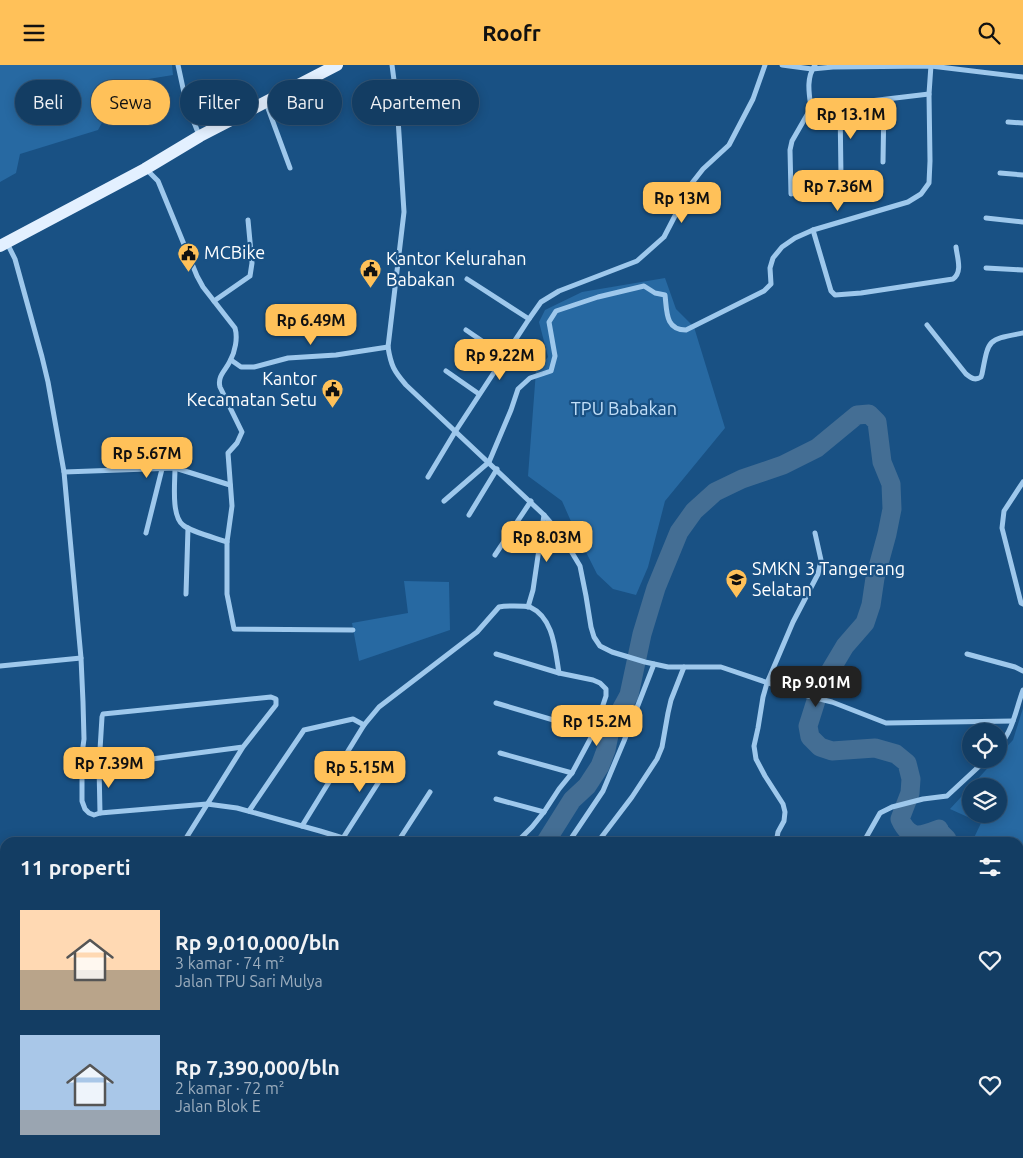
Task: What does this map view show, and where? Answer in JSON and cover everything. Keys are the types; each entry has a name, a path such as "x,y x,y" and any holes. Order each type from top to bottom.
{"main road":[{"path":"3,245 145,169 200,136 337,65"}],"street":[{"path":"178,65 186,102 200,136"},
{"path":"392,65 397,103 404,212 388,347 390,362 406,385 531,501 562,536 580,566 590,627 600,646 612,652 644,662 668,667 722,667 804,695 832,702 886,723 1013,721"},
{"path":"428,477 455,431 541,302 558,291 638,261 664,237 692,183 729,145 753,99 765,65"},
{"path":"782,65 814,67 931,66 1023,77"},
{"path":"444,501 489,462 518,389 530,378 551,371 555,355 549,321 556,311 598,297 644,286 655,293 665,295 668,317 671,324 680,330 686,330 764,291 771,284 771,263 773,258 782,247 795,238 813,230 908,202 921,194 929,183 929,95 931,66"},
{"path":"791,194 790,150 792,141 811,108 809,84 814,67"},
{"path":"811,108 929,95"},
{"path":"884,100 884,162"},
{"path":"266,102 290,168"},
{"path":"840,104 841,177"},
{"path":"1008,122 1023,123"},
{"path":"145,169 158,181 203,287 235,328 236,333 231,360 220,376 219,383 242,431 237,443 228,453 232,506 227,542 227,593 234,629 353,630"},
{"path":"1000,173 1023,175"},
{"path":"986,219 1023,222"},
{"path":"214,301 250,276 252,263 248,220"},
{"path":"813,230 831,291 835,295 861,293 953,279 959,271 956,247"},
{"path":"3,245 15,259 42,357 64,472 81,658 84,739 82,753 82,801 85,809 94,815 207,804 249,811 337,837"},
{"path":"986,269 1023,270"},
{"path":"467,279 529,319"},
{"path":"927,325 966,374 970,378 975,379 981,377 987,349 992,341 1023,333"},
{"path":"466,330 504,356"},
{"path":"231,360 241,367 254,367 288,358 336,355 388,347"},
{"path":"446,371 479,394"},
{"path":"64,472 175,468 230,485"},
{"path":"175,468 176,511 181,523 188,528 227,542"},
{"path":"146,533 162,469"},
{"path":"469,515 497,469"},
{"path":"1023,482 1004,511 1002,527 1021,603 1023,604"},
{"path":"495,555 531,501"},
{"path":"528,607 533,590 544,515"},
{"path":"186,594 188,528"},
{"path":"777,837 784,821 785,812 783,804 756,759 754,746 767,683 793,621 818,574 821,559 816,533"},
{"path":"302,826 364,725 379,707 477,632 499,607 528,607 541,614 554,639 558,673"},
{"path":"496,654 558,673 593,680 606,687 606,697 594,732 572,773 558,789 544,812 522,837"},
{"path":"967,654 1016,667 1023,671"},
{"path":"0,666 81,658"},
{"path":"572,837 603,791 654,664"},
{"path":"602,837 632,797 657,759 662,747 671,700 684,667"},
{"path":"1007,734 1023,690"},
{"path":"100,813 99,766 102,717 104,714 274,697 276,705 243,747 187,837"},
{"path":"496,703 594,732"},
{"path":"249,811 304,730 353,719 364,725"},
{"path":"99,766 243,747"},
{"path":"500,753 572,773"},
{"path":"344,837 393,757"},
{"path":"866,837 880,813 892,807 922,799 947,796 977,768"},
{"path":"401,837 430,792"},
{"path":"496,799 544,812"}],"green space":[{"path":"0,65 172,65 173,75 142,80 91,80 91,125 101,125 98,130 20,154 16,173 0,182"},
{"name":"TPU Babakan","path":"665,278 676,309 694,327 725,428 665,501 648,567 636,595 613,589 597,574 562,501 528,476 536,371 548,357 539,322 545,310 582,292"},
{"path":"404,581 449,582 450,630 359,661 352,623 408,613"},
{"path":"1023,708 1023,837 974,837 981,823 1007,823 1007,778 978,778 988,768 1007,768 1007,746 1013,740"},
{"path":"962,796 962,814 950,809"}],"waterway":[{"path":"549,837 572,800 587,786 600,766 610,730 629,695 642,634 656,588 679,532 694,511 715,492 742,479 783,465 817,448 857,415 869,414 877,422 882,462 891,484 892,509 875,578 871,605 865,623 845,646 820,688 808,726 810,737 820,747 832,751 875,748 896,754 907,763 911,779 910,793 900,819 904,826 908,831 916,835 939,829 945,837"}],"place":[{"name":"MCBike","path":"188,272"},
{"name":"Kantor Kelurahan Babakan","path":"370,288"},
{"name":"Kantor Kecamatan Setu","path":"333,408"},
{"name":"SMKN 3 Tangerang Selatan","path":"736,598"}]}
